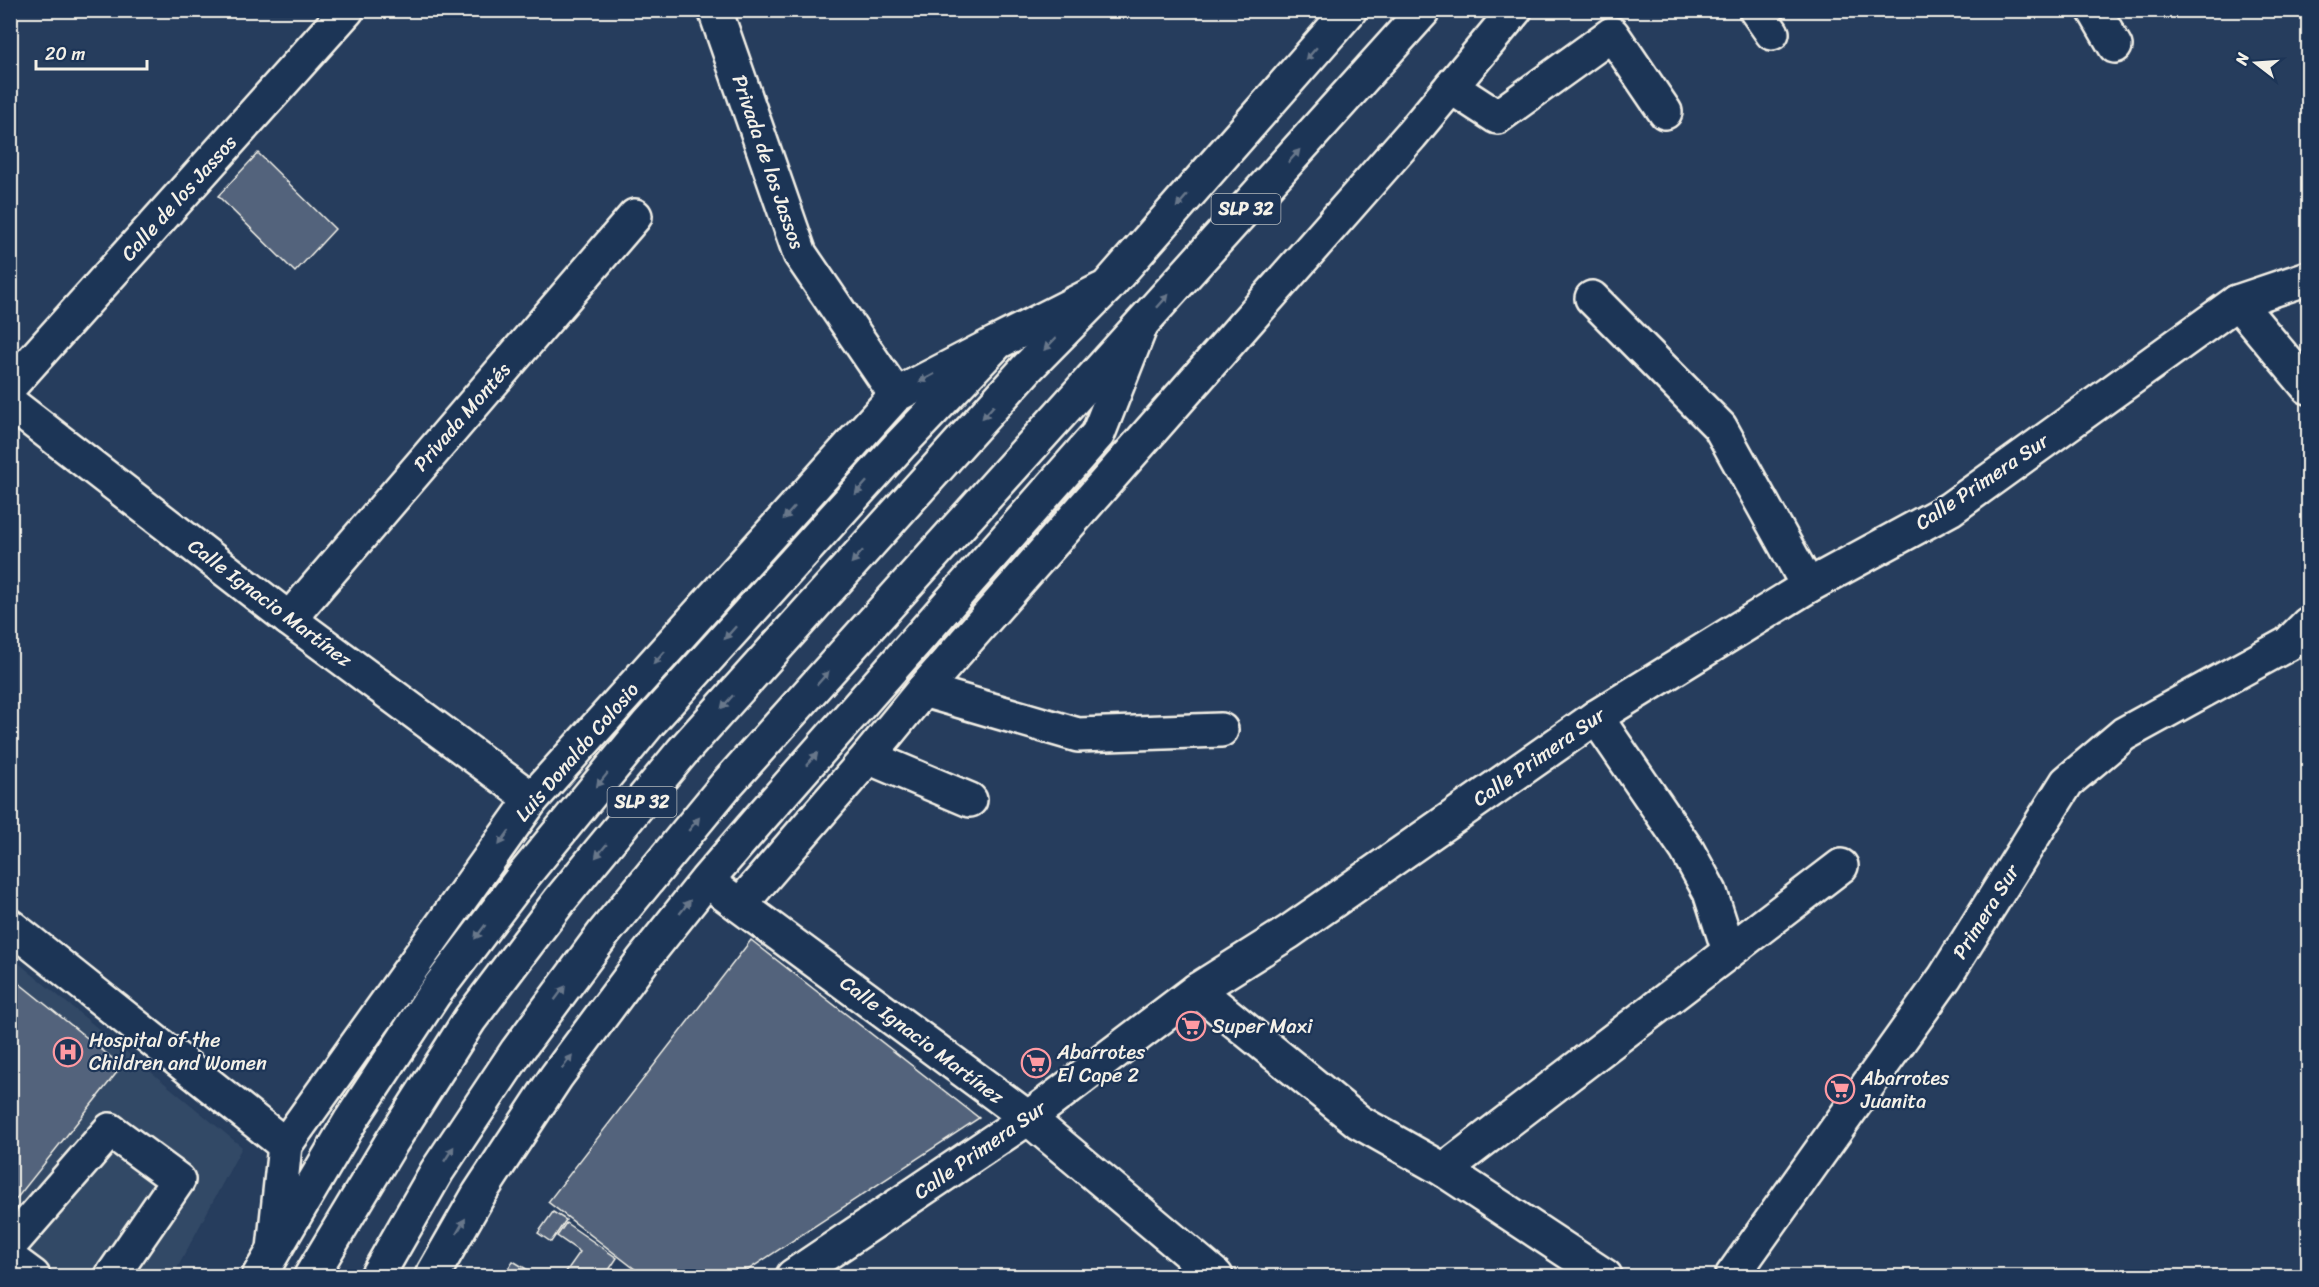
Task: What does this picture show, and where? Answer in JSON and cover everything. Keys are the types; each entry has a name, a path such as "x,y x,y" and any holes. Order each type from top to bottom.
{"main road":[{"name":"Calle de los Jassos","path":"10,386 347,10"},
{"name":"Privada de los Jassos","path":"715,10 800,254 896,395"},
{"name":"SLP 32","path":"311,1276 391,1143 470,1019 560,900 682,752 1027,368 1106,288 1350,10"},
{"name":"SLP 32","path":"377,1276 437,1171 504,1070 604,933 726,786 1424,10"},
{"path":"740,905 923,690 1411,135 1515,10"},
{"path":"2094,10 2115,46"},
{"path":"1451,87 1497,117 1612,33 1665,112"},
{"name":"Privada Montés","path":"289,619 635,216"},
{"name":"Calle Primera Sur","path":"793,1276 1028,1118 1197,990 1289,932 1596,717 1808,586 1950,509 2236,302 2308,278"},
{"name":"Luis Donaldo Colosio","path":"266,1263 285,1145 532,799 896,395 1106,288"},
{"path":"1592,298 1720,427 1808,586"},
{"path":"2236,302 2308,387"},
{"path":"432,1276 479,1194 556,1077 643,960 706,881 1098,434 1142,325"},
{"path":"266,1263 351,1120 434,994 525,874 648,724 900,445 998,342"},
{"name":"Calle Ignacio Martínez","path":"10,403 289,619 532,799"},
{"name":"Primera Sur","path":"1732,1276 1945,977 2067,782 2124,734 2288,644 2308,624"},
{"path":"923,690 1078,735 1221,730"},
{"path":"1596,717 1687,850 1710,892 1729,951"},
{"path":"868,757 970,800"},
{"path":"1444,1170 1841,866"},
{"name":"Calle Ignacio Martínez","path":"706,881 1028,1118 1216,1276"},
{"path":"10,926 285,1145"},
{"path":"1197,990 1359,1122 1444,1170 1605,1276"},
{"path":"10,1245 110,1130 178,1180 112,1276"},
{"path":"10,1259 33,1276"}],"shaded area":[{"name":"Hospital of the Children and Women","path":"10,956 242,1147 173,1276 11,1276"}],"building":[{"path":"258,153 335,229 295,272 218,196"},
{"path":"751,940 979,1118 739,1276 644,1276 548,1202"},
{"name":"Hospital of the Children and Women","path":"10,976 122,1066 13,1203 10,1200"},
{"path":"553,1212 566,1220 551,1242 538,1233"},
{"path":"566,1223 617,1258 605,1276 563,1276 580,1252 557,1236"},
{"path":"513,1261 538,1276 503,1276"}],"place":[{"name":"Super Maxi","path":"1191,1026"},
{"name":"Hospital of the Children and Women","path":"68,1052"},
{"name":"Abarrotes El Cape 2","path":"1036,1063"},
{"name":"Abarrotes Juanita","path":"1840,1089"}]}
